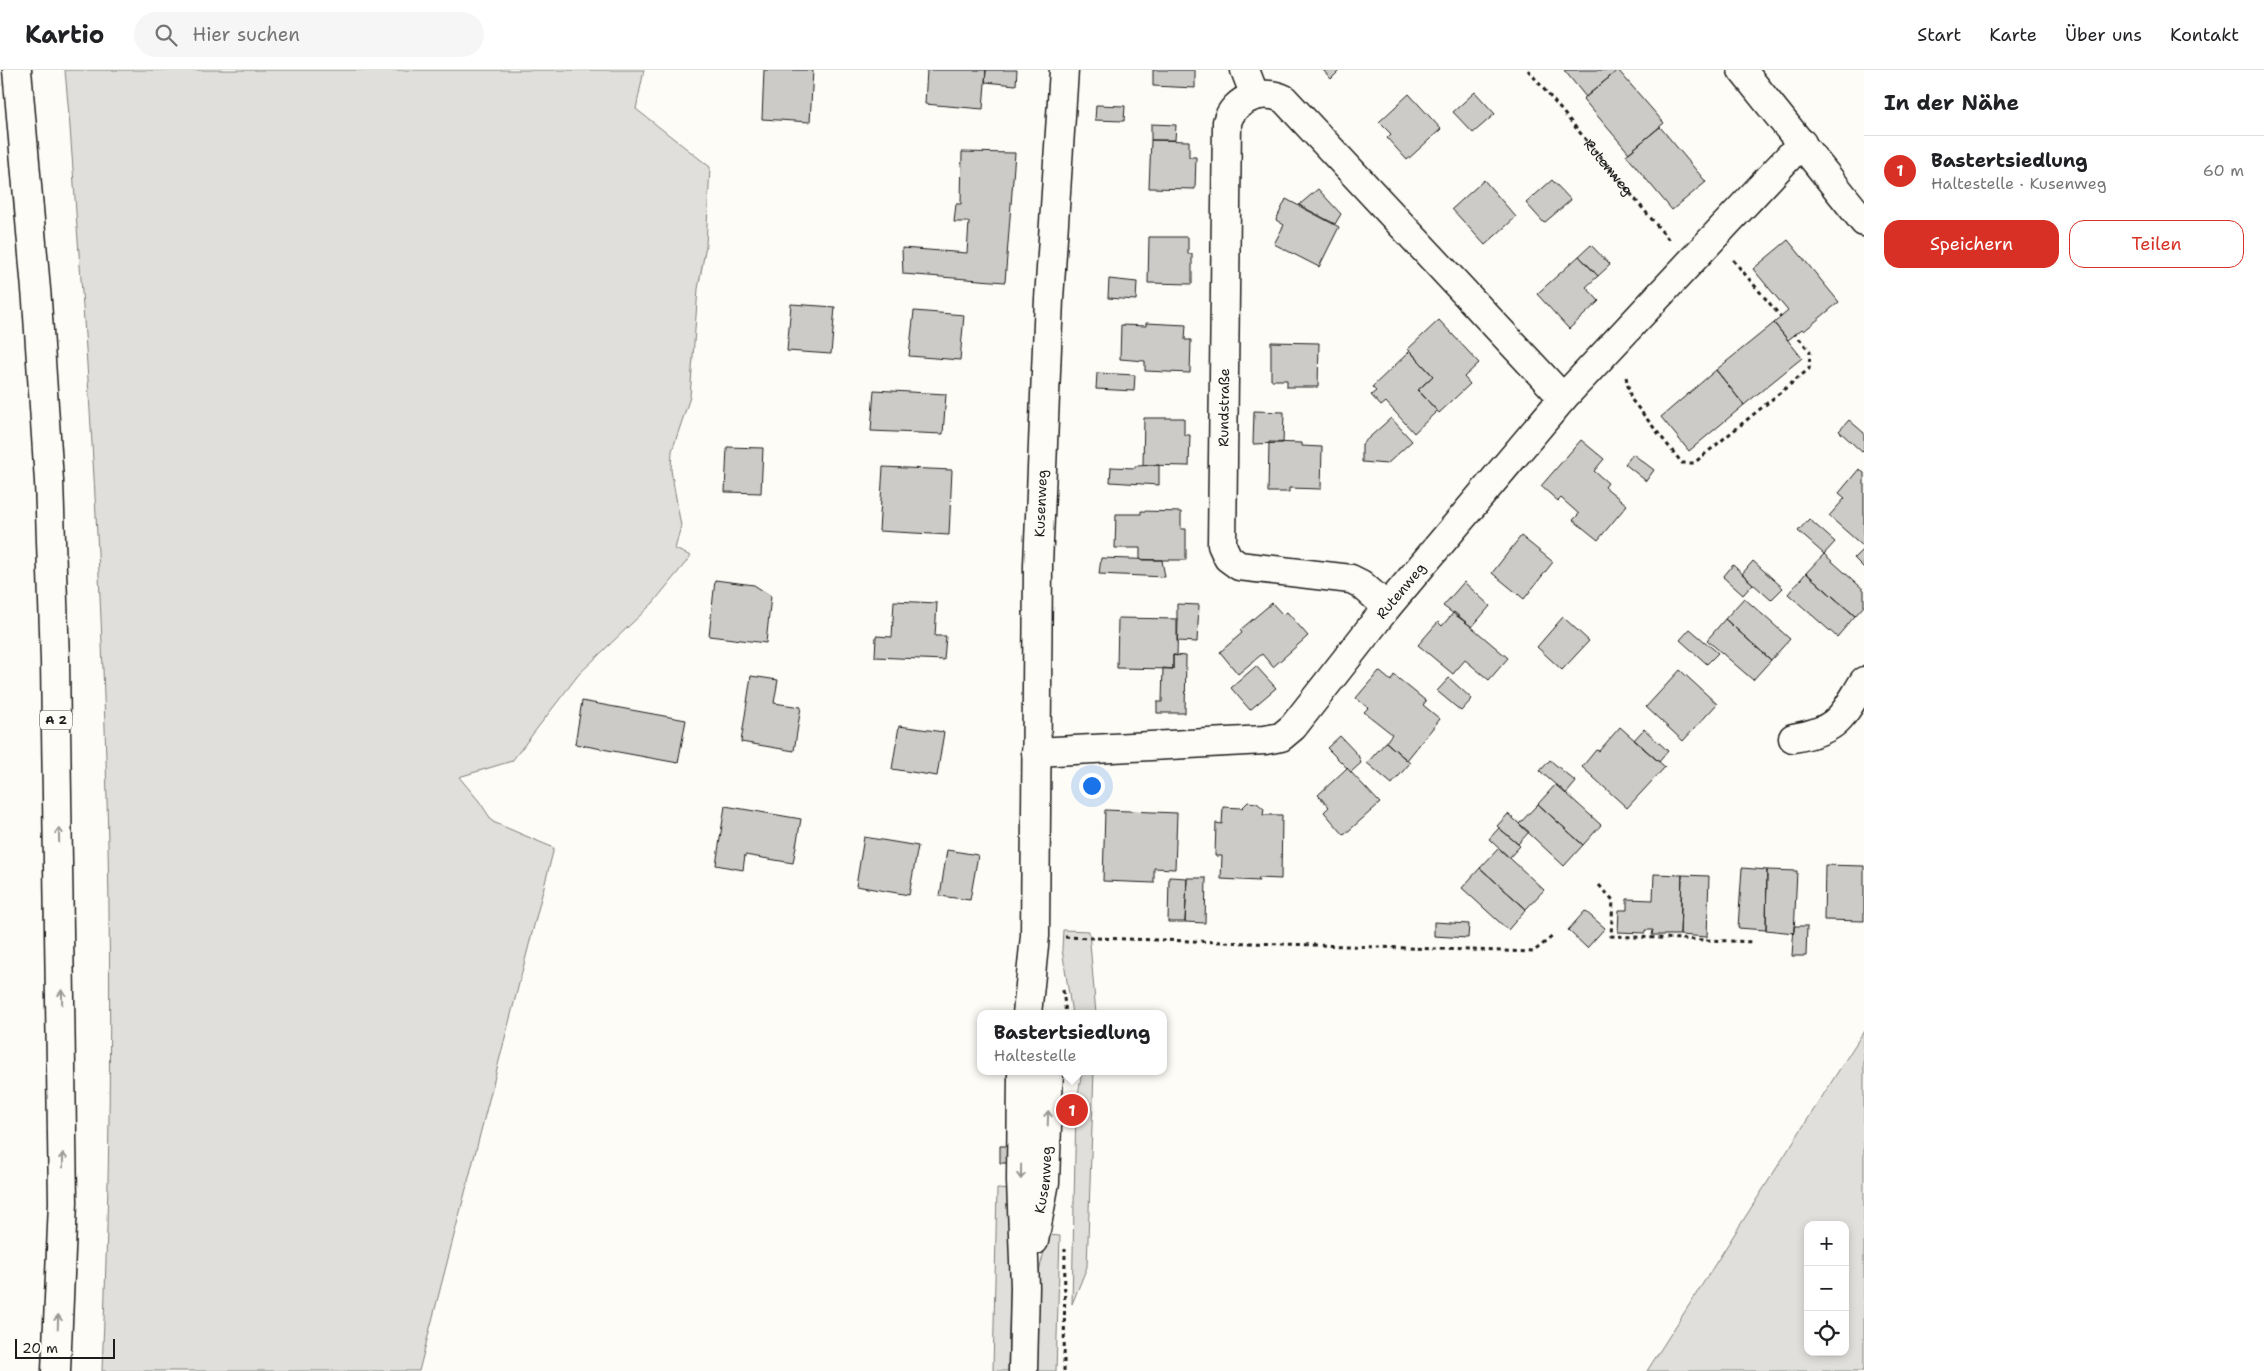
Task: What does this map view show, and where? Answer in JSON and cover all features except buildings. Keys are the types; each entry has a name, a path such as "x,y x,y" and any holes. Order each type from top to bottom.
{"main road":[{"name":"A 2","path":"17,70 49,481 55,652 64,1202 56,1371"},
{"name":"Kusenweg","path":"1027,1010 1035,936 1038,565 1049,309 1064,70"},
{"path":"1245,70 1255,96 1274,94 1293,107 1563,398"},
{"path":"1742,70 1864,222"},
{"name":"Rundstraße","path":"1255,96 1237,106 1230,114 1227,122 1222,545 1228,558 1238,566 1351,579 1361,584 1388,607"},
{"name":"Rutenweg","path":"1036,752 1265,740 1281,737 1293,728 1388,607 1563,398 1802,143"},
{"path":"1793,738 1816,734 1831,727 1844,713 1864,682"},
{"name":"Kusenweg","path":"1035,936 1044,1010"},
{"name":"Kusenweg","path":"1022,1075 1021,1181 1025,1287 1023,1371"},
{"name":"Kusenweg","path":"1025,1287 1045,1182 1049,1075"}],"path":[{"name":"Rutenweg","path":"1528,70 1688,264"},
{"path":"1713,237 1781,317"},
{"path":"1606,351 1626,372 1631,399 1682,463 1694,463 1809,369 1810,351 1795,334"},
{"path":"1599,885 1612,900 1611,936 1754,942"},
{"path":"1035,936 1533,952 1553,936"},
{"path":"1064,1371 1065,1246"}],"shaded area":[{"path":"65,70 644,70 636,109 710,167 706,245 698,289 690,397 672,451 671,470 681,526 675,549 691,556 653,603 579,674 512,761 459,777 493,822 554,848 419,1371 102,1371 109,1098 110,961 108,825 98,552 72,148"},
{"path":"1063,930 1089,931 1096,1010 1071,1010 1062,949"},
{"path":"1864,1031 1864,1371 1647,1371"},
{"path":"1081,1075 1094,1075 1087,1267 1072,1304 1076,1106"},
{"path":"997,1189 1013,1190 1008,1371 993,1371"},
{"path":"1048,1235 1060,1236 1056,1371 1037,1371 1039,1272"}],"place":[{"name":"Bastertsiedlung","path":"1072,1110"}]}
